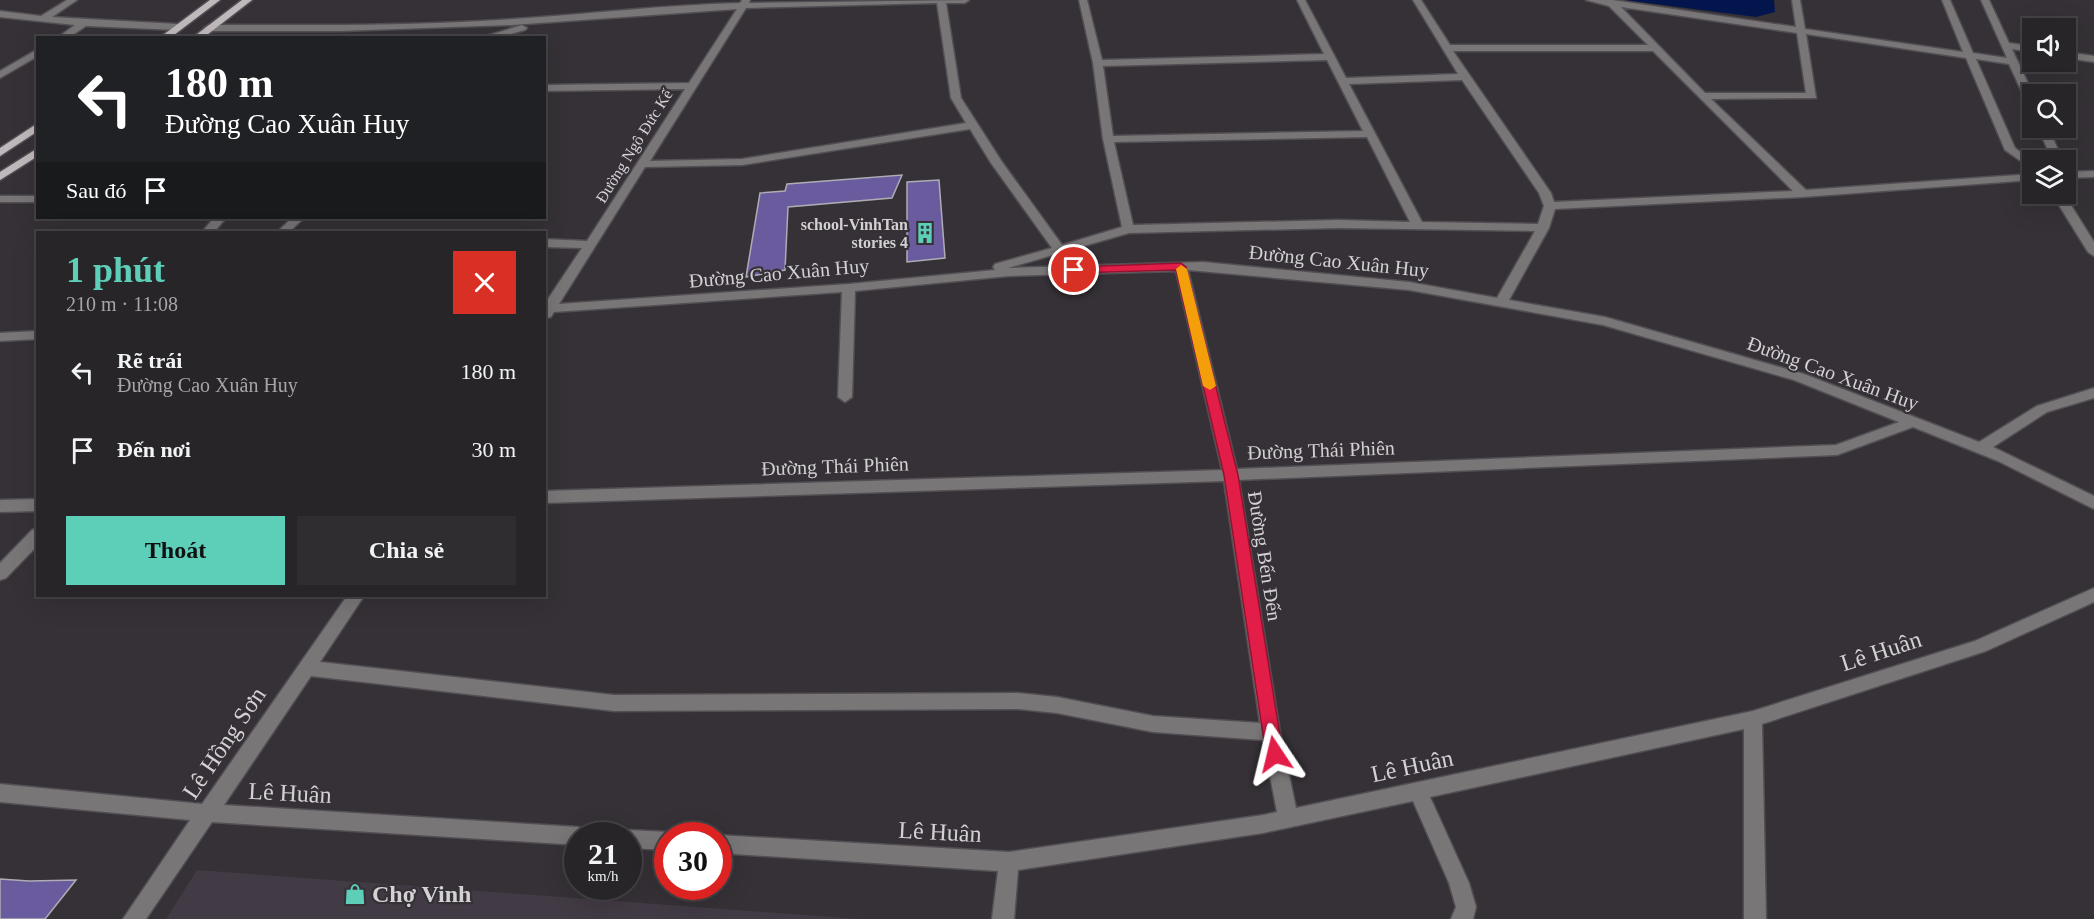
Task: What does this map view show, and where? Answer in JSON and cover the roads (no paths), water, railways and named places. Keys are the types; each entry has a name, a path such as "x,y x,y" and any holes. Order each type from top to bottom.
{"main road":[{"path":"166,36 216,0"},
{"path":"199,36 248,0"},
{"path":"177,27 209,28"},
{"path":"0,153 36,127"},
{"path":"0,177 36,152"}],"street":[{"path":"42,19 73,0"},
{"path":"209,28 341,28 562,19 745,3 965,0"},
{"path":"1083,0 1098,63 1108,139 1128,229"},
{"path":"1300,0 1418,226"},
{"path":"1417,0 1465,78 1545,193 1550,206 1543,228 1501,303"},
{"path":"1590,0 2014,62"},
{"path":"1702,96 1812,96 1796,0"},
{"path":"1946,0 2010,150 2022,159"},
{"path":"1985,0 2024,84"},
{"path":"940,1 944,10 948,58 956,98 1059,249"},
{"name":"Đường Ngô Đức Kế","path":"546,312 592,244 745,3"},
{"path":"1612,3 1702,96 1803,194"},
{"path":"0,15 84,23 177,27"},
{"path":"492,36 562,19"},
{"path":"64,36 84,23"},
{"path":"335,36 341,28"},
{"path":"2006,45 2022,47"},
{"path":"1447,48 1655,48"},
{"path":"0,75 36,53"},
{"path":"2076,56 2094,59"},
{"path":"1098,63 1330,57"},
{"path":"1343,81 1465,78"},
{"path":"546,88 692,86"},
{"path":"641,164 742,162 973,125"},
{"path":"1108,139 1371,134"},
{"path":"2076,175 2094,174"},
{"path":"1550,206 1803,194 2022,178"},
{"path":"0,199 36,199"},
{"path":"2064,204 2094,252"},
{"path":"209,231 219,219"},
{"path":"284,231 297,219"},
{"path":"973,275 1128,229 1338,224 1543,228"},
{"path":"546,243 592,244"},
{"name":"Đường Cao Xuân Huy","path":"546,312 849,288 973,275 1203,266 1409,286 1605,321 1799,377 2003,457 2094,504"},
{"name":"Đường Bến Đến","path":"1181,267 1231,475 1271,732 1288,819"},
{"path":"846,397 844,360 849,288"},
{"path":"0,337 36,335"},
{"path":"1980,449 2020,421 2042,409 2094,393"},
{"name":"Đường Thái Phiên","path":"546,497 1231,475 1837,450 1913,422"},
{"path":"0,506 36,506"},
{"path":"0,574 36,536"},
{"name":"Lê Huân","path":"732,845 1009,862 1288,819 1753,719 1980,646 2094,596"},
{"name":"Lê Hồng Sơn","path":"134,919 355,597"},
{"path":"306,668 614,703 1018,701 1057,705 1143,723 1271,732"},
{"path":"1753,719 1755,919"},
{"path":"1418,791 1459,883 1466,907 1462,919"},
{"name":"Lê Huân","path":"0,793 207,813 564,835"},
{"path":"1003,919 1009,862"}],"place":[{"name":"school-VinhTan stories 4","path":"925,233"},
{"name":"Chợ Vinh","path":"355,894"}]}
